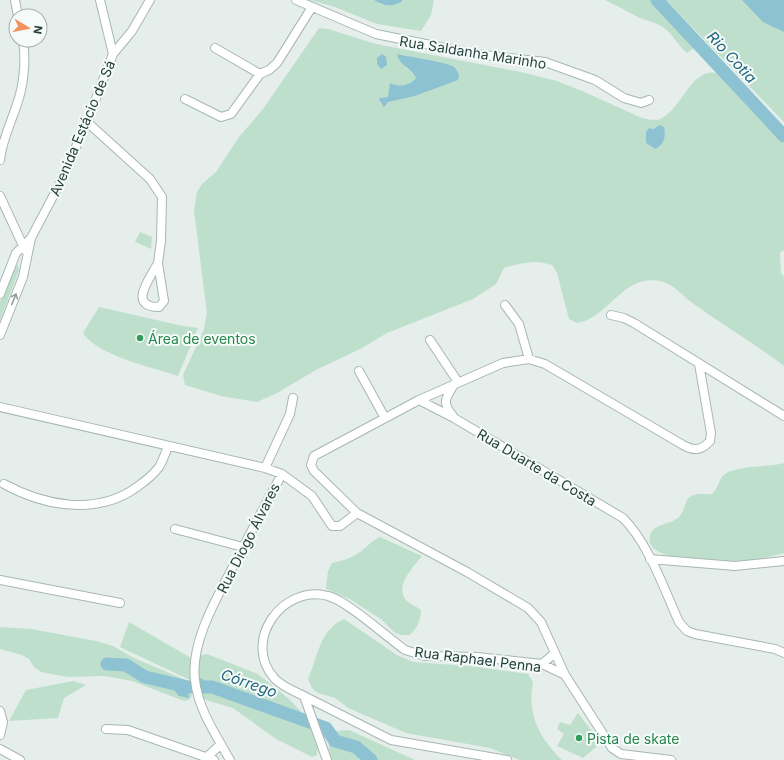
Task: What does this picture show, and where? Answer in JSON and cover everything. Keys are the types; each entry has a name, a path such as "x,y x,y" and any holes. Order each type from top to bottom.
{"street":[{"path":"100,0 112,54"},
{"name":"Avenida Estácio de Sá","path":"0,335 23,277 31,238 59,185 87,122 112,54 132,31 150,0"},
{"name":"Rua Saldanha Marinho","path":"296,0 376,34 475,54 545,62 595,80 624,98 641,103 649,100"},
{"path":"185,99 221,117 226,117 231,114 260,74 269,70 277,63 312,7"},
{"path":"0,160 2,143 18,103 24,68 23,48"},
{"path":"215,48 260,74"},
{"path":"87,122 150,179 159,190 162,197 163,208 158,263 164,301 159,307 152,307 145,305 142,301 142,295 158,263"},
{"path":"0,196 22,246 28,254"},
{"name":"Avenida Estácio de Sá","path":"0,294 16,253 31,238"},
{"path":"505,305 519,324 530,359"},
{"path":"611,315 624,318 784,416"},
{"path":"430,340 455,384"},
{"path":"671,760 616,752 583,705 565,675 541,622 528,608 468,572 357,513 314,471 312,460 319,452 419,400 502,363 530,359 545,364 691,449 699,449 710,441 711,433 699,364"},
{"path":"359,371 385,418"},
{"path":"454,418 445,404 446,398 455,384"},
{"path":"265,468 290,414 293,398"},
{"name":"Rua Duarte da Costa","path":"419,400 454,418 623,518 632,528 650,559 679,622 687,631 705,636 775,649 784,654"},
{"name":"Rua Diogo Álvares","path":"0,407 168,447 265,468 282,474 243,547 201,636 195,667 194,679 206,718 230,760"},
{"path":"4,484 22,494 59,503 103,504 127,494 143,483 159,467 168,447"},
{"path":"282,474 312,496 332,526 340,526 357,513"},
{"path":"175,529 243,547"},
{"path":"650,559 735,566 784,561"},
{"path":"0,580 120,603"},
{"name":"Rua Raphael Penna","path":"507,760 391,740 288,688 275,679 263,656 265,632 271,618 280,608 293,599 305,595 329,596 405,650 415,654 477,657 542,664 565,675"},
{"path":"542,664 555,653"},
{"path":"304,696 327,760"},
{"path":"0,711 3,722 0,734"},
{"path":"106,729 128,730 210,759 221,744"},
{"path":"0,749 20,760"}],"green space":[{"path":"310,0 374,0 380,4 396,5 403,0 434,0 431,15 421,31 377,24 335,7"},
{"path":"605,0 651,0 690,40 694,48 687,53 671,34 661,26 654,22 639,18"},
{"path":"666,0 784,0 784,122"},
{"path":"319,28 328,29 376,44 521,72 557,81 642,118 651,120 660,119 668,114 696,80 704,74 712,73 722,76 764,124 784,143 784,250 780,253 781,273 784,277 784,366 702,310 672,286 657,280 643,281 629,287 594,316 586,321 577,323 569,319 557,273 552,265 534,262 522,263 504,268 496,284 473,299 387,333 360,349 316,370 277,393 257,402 221,396 185,385 183,375 203,332 207,313 194,211 197,192 202,184 216,172 239,137 263,109","holes":["398,54 421,60 426,92 415,96 380,103 380,98 388,97 396,86 413,83 416,78 414,74 405,67","649,128 654,129 655,149 646,143"]},
{"path":"140,232 152,237 151,249 135,242"},
{"path":"18,265 19,270 0,320 0,302 13,268"},
{"name":"Área de eventos","path":"99,307 198,328 178,376 126,360 90,341 83,333"},
{"path":"784,463 784,553 751,560 710,561 674,557 660,553 651,546 650,536 658,526 676,520 683,511 688,498 691,496 696,494 712,494 721,478 726,474 741,468"},
{"path":"380,537 422,556 410,570 402,588 405,599 421,610 418,624 410,635 401,635 394,632 382,620 350,599 326,589 328,571 332,563 354,556"},
{"path":"344,619 397,655 413,662 469,666 528,674 533,682 533,715 541,734 562,760 520,760 490,748 406,733 348,708 335,698 318,693 312,688 308,679 324,637 329,630"},
{"path":"129,622 191,658 190,673 192,681 120,647"},
{"path":"0,627 31,629 96,641 113,646 134,658 188,681 192,696 189,700 184,701 132,681 105,676 68,677 41,672 34,667 29,659 22,655 0,649"},
{"path":"207,654 258,674 289,699 308,719 318,746 317,755 312,757 276,739 233,708 206,700 201,696 197,674 199,656"},
{"path":"73,681 86,685 64,698 58,718 9,721 26,690"},
{"name":"Pista de skate","path":"578,713 601,743 583,758 557,746 564,734 557,729 560,722 570,725"},
{"path":"349,730 415,760 332,760 329,748 330,738 335,731"}],"water":[{"path":"374,0 403,0 400,3 389,5 381,4"},
{"path":"742,0 784,0 784,32 763,22"},
{"path":"382,54 386,57 387,65 381,69 377,64 377,58"},
{"path":"397,54 450,65 458,72 458,80 415,96 388,102 384,107 379,100 380,98 388,97 390,83 404,85 411,83 416,78 400,61"},
{"path":"659,125 664,127 665,134 662,143 655,149 646,143 646,132 649,128 654,129"},
{"path":"202,678 204,681 211,681 221,687 219,690 214,689 205,693 204,690 201,692 199,680"},
{"path":"180,680 187,682 189,698 179,696 174,690"}],"waterway":[{"name":"Rio Cotia","path":"657,0 784,136"},
{"name":"Córrego","path":"107,664 126,665 145,677 188,687 212,687 326,728 335,741 356,747 371,760"}],"place":[{"name":"Área de eventos","path":"140,338"},
{"name":"Pista de skate","path":"579,738"}]}
